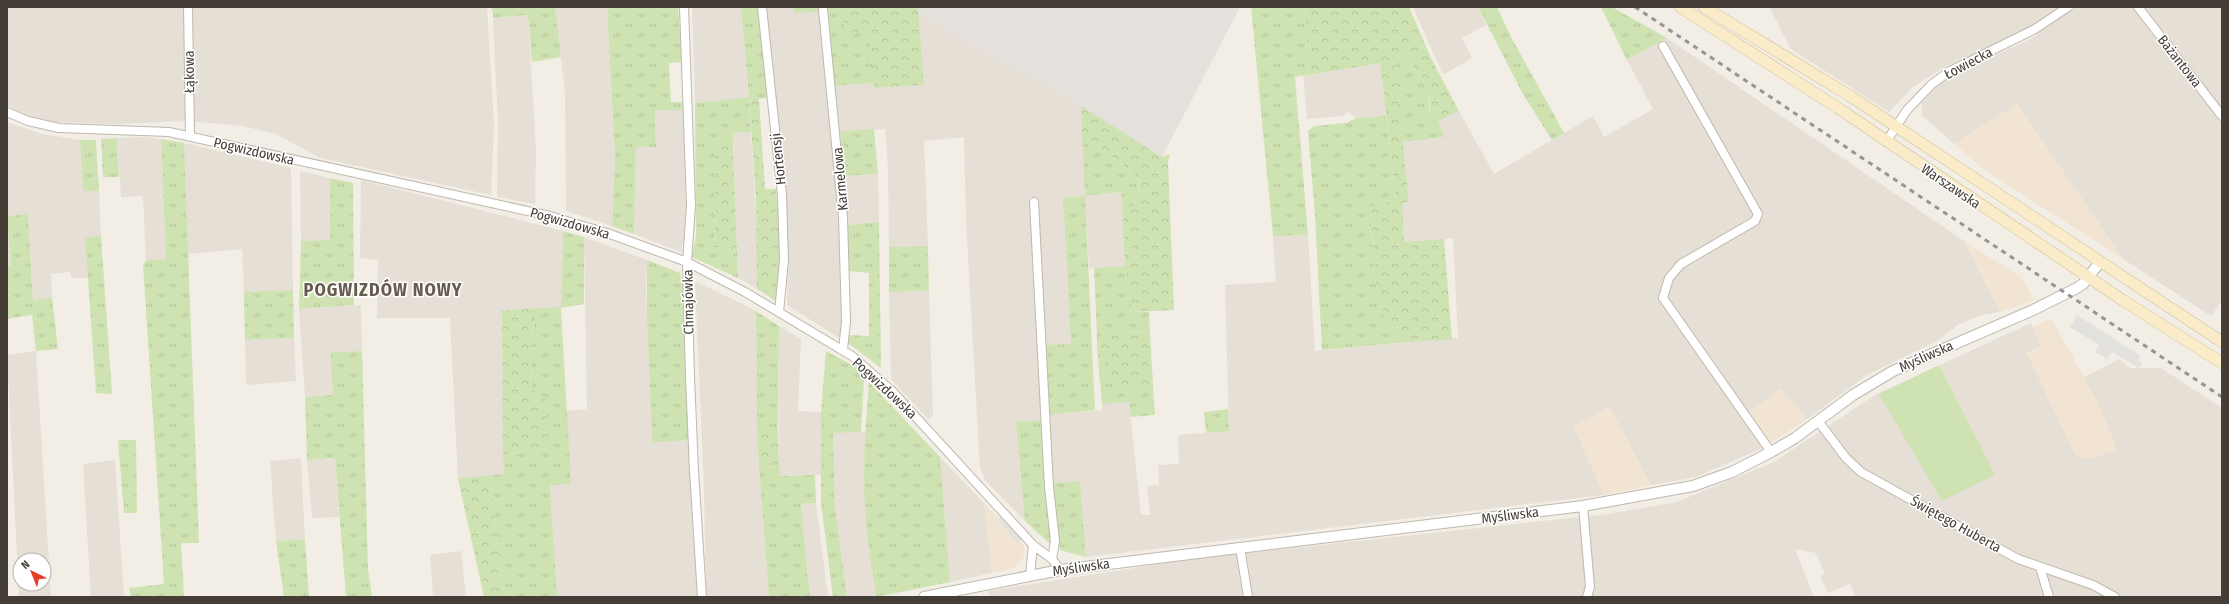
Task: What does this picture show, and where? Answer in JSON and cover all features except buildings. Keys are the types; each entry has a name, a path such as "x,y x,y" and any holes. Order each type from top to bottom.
{"main road":[{"name":"Warszawska","path":"1680,7 2088,277 2222,363"},
{"name":"Warszawska","path":"1704,7 1850,96 2222,342"}],"street":[{"name":"Łąkowa","path":"188,7 190,136"},
{"name":"Chmajówka","path":"684,7 691,205 687,262 694,471 702,597"},
{"name":"Hortensji","path":"762,7 782,194 784,260 779,312"},
{"name":"Łowiecka","path":"1886,142 1919,96 1950,71 2034,29 2068,7"},
{"name":"Bażantowa","path":"2138,7 2222,116"},
{"name":"Karmelowa","path":"823,9 843,217 846,321 843,350"},
{"path":"1663,46 1758,214 1755,221 1681,264 1669,278 1663,298 1771,452"},
{"name":"Pogwizdowska","path":"7,112 28,121 59,128 154,130 190,136 550,216 607,233 687,262 779,312 843,350 862,364 887,386 1034,544 1052,559 1060,570"},
{"path":"1034,202 1048,479 1055,541 1052,559"},
{"name":"Myśliwska","path":"924,597 1060,570 1583,506 1693,486 1732,472 1771,452 1818,421 1853,395 1893,370 2044,305 2075,290 2100,262"},
{"name":"Świętego Huberta","path":"1818,421 1846,458 1861,472 2018,559 2092,585 2115,597"},
{"path":"1583,506 1590,587 1587,597"},
{"path":"1030,575 1034,544"},
{"path":"1240,547 1248,597"},
{"path":"2040,567 2049,597"}],"shaded area":[{"path":"7,7 487,7 494,126 491,195 320,158 276,134 243,126 188,121 114,124 56,122 26,115 7,105"},
{"path":"555,7 607,7 615,159 612,226 566,211 565,92"},
{"path":"692,7 741,7 749,97 695,103"},
{"path":"767,7 793,7 795,14 819,11 829,90 842,277 842,335 838,337 787,305 788,245 785,192"},
{"path":"918,7 1240,7 1162,157 1037,79 918,14"},
{"path":"1413,7 1478,7 1486,25 1462,38 1472,58 1443,75"},
{"path":"1769,7 2059,7 2030,28 1948,65 1913,87 1889,112 1791,49"},
{"path":"2075,7 2222,7 2222,301 2211,316 2123,259 2017,104 1954,144 1922,115 1922,102 1944,80 2032,38"},
{"path":"918,14 1037,79 1081,106 1085,196 1063,198 1071,344 1037,346 1042,420 1016,422 1025,521 985,480 980,468 966,221 964,137 924,141 928,246 889,247 888,168 885,129 840,131 834,86 874,83 874,88 924,85"},
{"path":"528,15 536,150 535,204 498,197 497,192 498,123 493,18"},
{"path":"1667,38 1964,241 2000,312 1982,315 1959,324 1937,341 1867,375 1806,420 1796,405 1780,389 1742,418 1763,448 1696,477 1651,485 1609,407 1574,427 1604,495 1086,557 1080,481 1053,483 1049,415 1102,410 1102,404 1129,402 1141,515 1150,515 1147,486 1159,485 1158,465 1179,464 1178,435 1229,431 1225,285 1276,282 1273,236 1308,235 1315,351 1458,338 1453,238 1404,242 1402,203 1409,201 1402,142 1445,137 1438,121 1459,111 1494,174 1593,116 1604,137 1653,109 1627,60"},
{"path":"1380,62 1386,116 1356,118 1348,111 1344,116 1307,119 1303,76"},
{"path":"2017,104 2123,259 1987,172 1954,144"},
{"path":"655,110 684,110 686,228 681,252 634,234 636,147 656,147"},
{"path":"7,122 42,134 80,140 83,191 99,191 101,236 85,237 88,278 72,278 70,272 51,274 52,297 33,301 28,214 7,216"},
{"path":"751,132 758,249 757,289 738,278 733,133"},
{"path":"142,137 161,139 166,259 146,260 143,196 121,197 117,138"},
{"path":"184,143 291,168 293,290 244,292 242,249 188,254"},
{"path":"300,171 330,178 330,241 301,241"},
{"path":"878,174 879,222 847,225 844,176"},
{"path":"361,180 563,231 561,308 502,312 504,474 458,479 450,318 377,318 378,260 360,258"},
{"path":"1121,192 1125,266 1089,268 1085,196"},
{"path":"7,216 11,266 7,266"},
{"path":"584,237 647,260 646,292 652,443 689,440 698,597 557,597 550,485 571,483 566,411 587,409"},
{"path":"1964,241 2021,277 2034,300 2000,312"},
{"path":"695,281 756,311 758,455 769,597 706,597 704,488"},
{"path":"929,291 933,416 928,419 891,379 889,292"},
{"path":"361,305 362,351 330,352 333,395 305,397 299,309"},
{"path":"2077,315 2141,356 2138,360 2142,363 2139,368 2112,352 2107,359 2095,352 2099,345 2070,327"},
{"path":"2051,318 2098,402 2117,449 2091,459 2076,457 2027,354 2041,346 2033,327"},
{"path":"2031,323 2041,346 2027,353 2107,423 2083,378 2119,359 2130,368 2161,368 2222,408 2222,597 1855,597 1850,584 1828,593 1820,576 1825,574 1816,553 1795,549 1814,597 990,597 988,591 1199,558 1609,514 1677,502 1774,462 1875,395"},
{"path":"779,326 801,339 798,411 821,412 821,475 779,476"},
{"path":"294,338 296,381 246,385 245,340"},
{"path":"36,351 48,552 17,552 7,355"},
{"path":"1780,389 1796,405 1806,420 1763,448 1742,418"},
{"path":"1610,407 1651,485 1604,495 1574,427"},
{"path":"833,432 865,432 866,522 876,597 847,597 835,506"},
{"path":"940,457 984,503 992,573 950,582"},
{"path":"301,458 305,539 276,541 270,461"},
{"path":"335,458 339,517 312,518 307,460"},
{"path":"115,460 124,597 91,597 83,464"},
{"path":"816,503 828,597 810,597 801,504"},
{"path":"984,503 1023,544 1025,553 1022,560 1012,569 992,573"},
{"path":"1002,515 1023,538 1018,543 997,520"},
{"path":"461,551 466,597 433,597 430,555"},
{"path":"19,592 51,592 51,597 19,597"}],"green space":[{"path":"492,7 555,7 561,57 532,62 528,15 493,18"},
{"path":"607,7 678,7 682,62 669,63 671,102 683,102 684,110 655,110 656,147 636,147 634,234 612,226 615,159"},
{"path":"741,7 759,7 769,97 759,99 749,97"},
{"path":"793,7 826,7 819,11 795,14"},
{"path":"828,7 838,7 869,31 874,83 834,86"},
{"path":"838,7 918,7 924,85 874,88 869,32 845,33 842,10"},
{"path":"1251,7 1305,7 1308,75 1295,77 1308,235 1273,236"},
{"path":"1305,7 1409,7 1431,58 1459,111 1438,121 1430,116 1429,86 1420,77 1405,53 1394,61 1409,201 1402,203 1404,242 1444,239 1452,339 1400,343 1397,334 1384,314 1377,289 1373,261 1370,207 1396,199 1380,63 1308,75"},
{"path":"1478,7 1497,7 1511,37 1564,133 1552,140 1524,96"},
{"path":"1601,7 1612,7 1667,38 1627,60"},
{"path":"1405,53 1420,77 1429,86 1430,116 1438,121 1445,137 1402,142 1394,61"},
{"path":"749,97 751,132 733,133 733,143 714,143 716,208 714,247 737,251 738,278 692,257 696,236 695,103"},
{"path":"749,97 759,99 765,189 776,189 780,240 770,292 757,289 756,199"},
{"path":"1081,106 1162,157 1170,154 1168,163 1174,310 1132,312 1125,266 1122,212 1132,207 1140,197 1138,177 1082,133"},
{"path":"1386,116 1396,199 1370,207 1372,248 1380,302 1384,314 1397,334 1400,343 1322,350 1315,215 1308,131 1314,126 1346,123 1356,118"},
{"path":"874,129 878,174 844,176 840,131"},
{"path":"1082,133 1138,177 1140,197 1132,207 1122,212 1121,192 1085,196"},
{"path":"117,138 119,177 103,177 101,139"},
{"path":"161,139 184,143 199,543 181,543 184,597 131,597 129,588 164,584 143,265 146,260 166,259"},
{"path":"80,140 96,140 99,191 83,191"},
{"path":"713,143 733,143 737,251 714,247 716,208"},
{"path":"330,178 353,183 354,305 299,309 301,241 330,240"},
{"path":"1085,196 1095,410 1049,415 1044,345 1071,344 1063,198"},
{"path":"28,214 33,301 52,297 58,349 36,351 32,315 7,319 7,266 11,266 7,216"},
{"path":"879,222 881,368 848,343 849,335 869,336 869,273 848,271 847,225"},
{"path":"563,231 584,237 584,304 561,308 571,484 550,485 557,597 505,597 499,560 490,475 504,474 503,455 548,449 532,389 530,341 538,308 561,307"},
{"path":"101,236 112,394 96,393 85,237"},
{"path":"780,240 779,298 776,301 757,289 770,291"},
{"path":"928,246 929,291 889,292 889,247"},
{"path":"647,260 680,273 685,294 689,440 652,443 647,319"},
{"path":"1125,266 1132,312 1149,312 1150,333 1128,332 1097,337 1094,268"},
{"path":"293,290 294,338 245,340 244,292"},
{"path":"538,308 530,341 532,389 546,400 548,449 503,455 502,311"},
{"path":"756,311 779,326 778,433 757,433"},
{"path":"1128,332 1150,333 1153,386 1140,384 1121,393 1097,348 1097,337"},
{"path":"1097,348 1121,393 1140,384 1153,386 1155,415 1131,417 1129,402 1102,404"},
{"path":"362,351 368,568 372,597 346,597 335,458 307,460 305,397 333,395 330,352"},
{"path":"826,351 861,370 864,379 861,432 833,433 835,506 847,597 833,597 821,503 821,412"},
{"path":"1939,365 1995,475 1942,501 1879,394"},
{"path":"869,382 940,457 950,582 876,597 867,531 864,487 865,434"},
{"path":"1228,409 1229,431 1206,433 1204,412"},
{"path":"1042,420 1051,545 1025,521 1016,422"},
{"path":"757,433 778,433 779,467 759,468"},
{"path":"118,440 136,440 137,513 124,513"},
{"path":"779,467 780,476 815,475 816,503 801,504 810,597 769,597 759,468"},
{"path":"490,475 499,560 505,597 484,597 458,479"},
{"path":"1080,481 1086,557 1060,550 1053,483"},
{"path":"305,539 309,597 284,597 276,541"}],"railway":[{"path":"1635,7 2222,397"}],"district":[{"name":"POGWIZDÓW NOWY","path":"383,290"}]}
